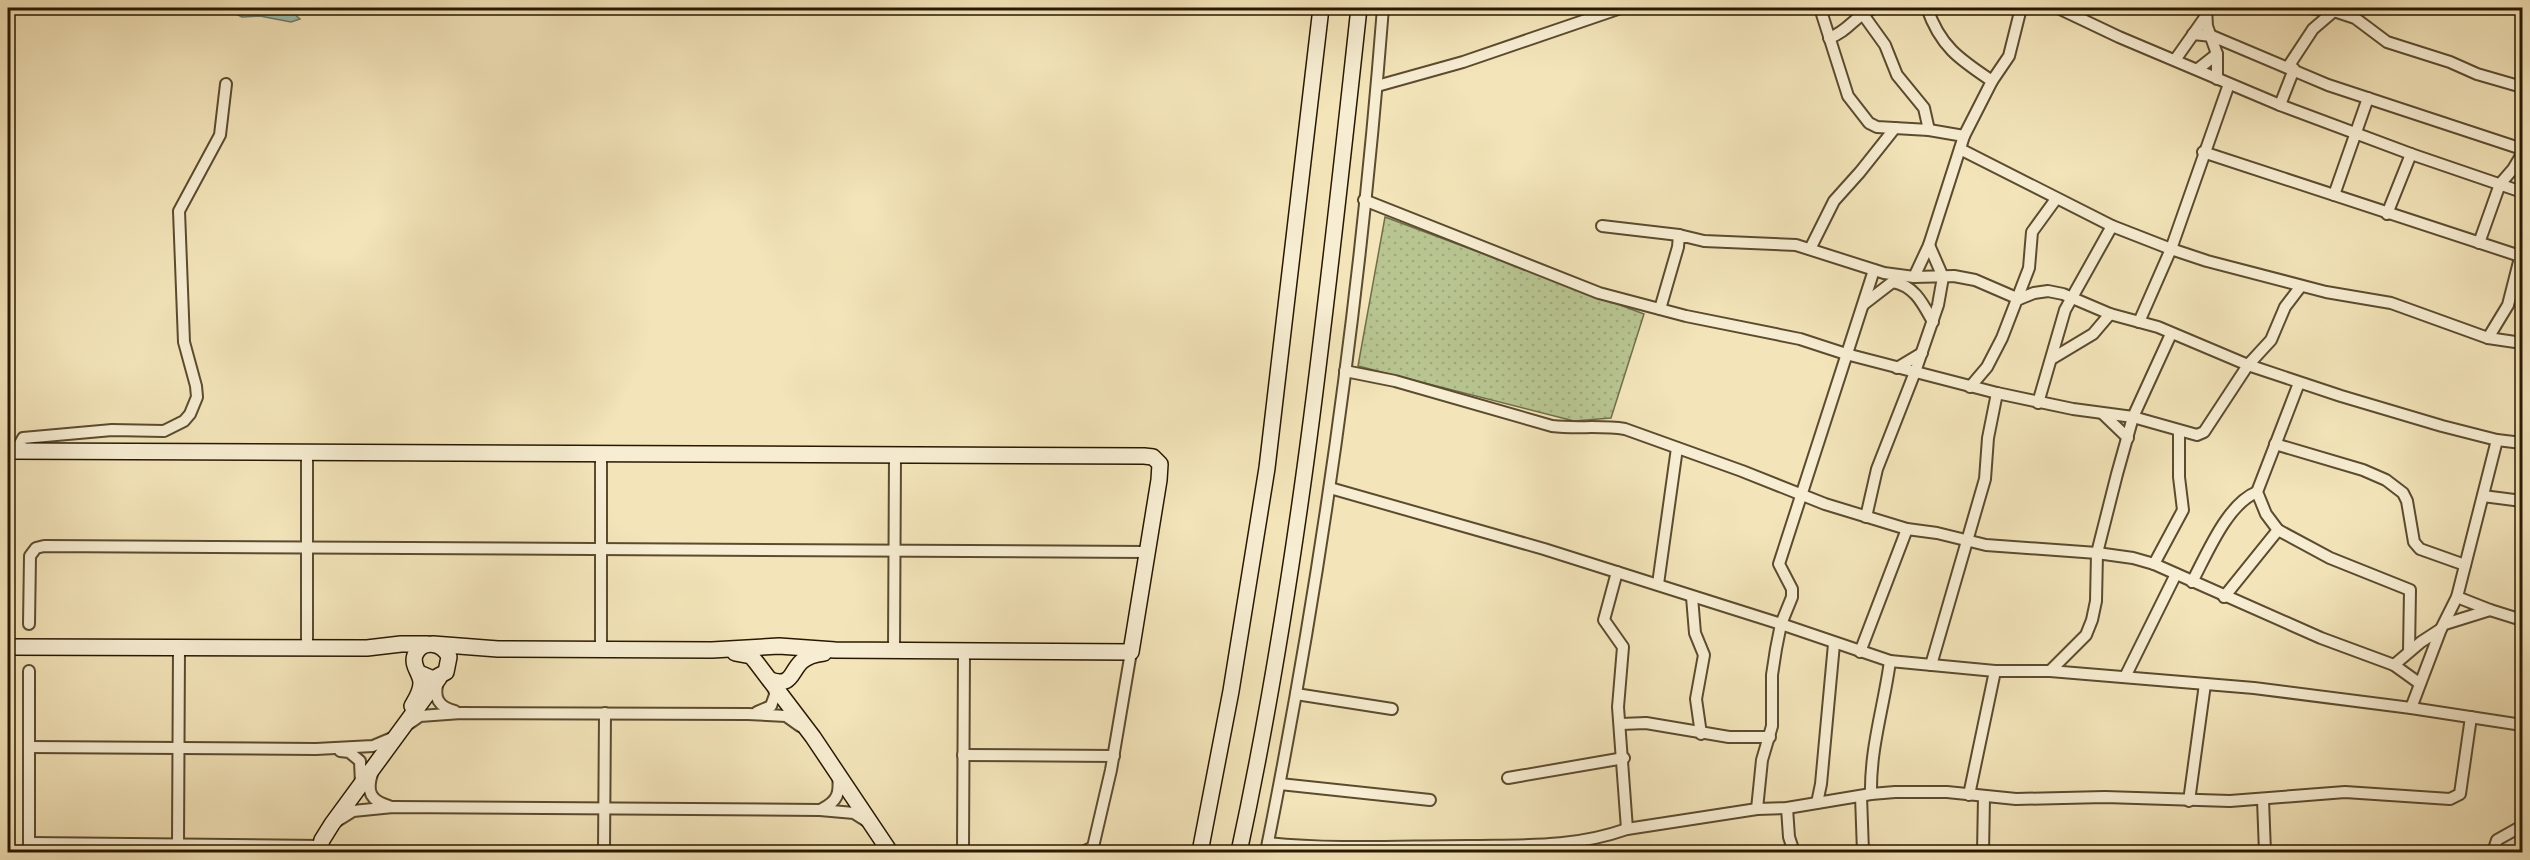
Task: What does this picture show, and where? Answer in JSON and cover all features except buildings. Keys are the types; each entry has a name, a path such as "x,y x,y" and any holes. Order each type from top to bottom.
{"street":[{"path":"1200,852 1233,680 1267,468 1321,8"},
{"path":"1239,852 1267,714 1304,484 1359,8"},
{"path":"1383,8 1377,86 1330,488 1296,694 1267,848 1554,849 1606,837 1627,829 1757,809 1787,808 1866,795 1920,791 2016,799 2105,797 2189,801 2263,800 2345,792 2443,800 2456,798 2460,794 2471,717"},
{"path":"1377,86 1463,62 1620,8"},
{"path":"1820,8 1848,96 1869,123 1877,127 1929,130 1964,136"},
{"path":"1829,38 1842,33 1862,13 1874,8"},
{"path":"1927,8 1939,35 1952,53 1992,81"},
{"path":"1914,277 1929,245 1964,136 1992,81 2009,56 2020,8"},
{"path":"2058,8 2280,105 2411,154 2523,192"},
{"path":"2310,8 2334,11 2355,18 2388,42 2521,89"},
{"path":"2280,105 2291,68 2313,29 2334,11 2351,8"},
{"path":"2175,60 2206,12"},
{"path":"2206,12 2217,54 2217,79"},
{"path":"1862,13 1885,45 1897,75 1924,108 1929,130"},
{"path":"2193,34 2212,36 2328,85 2523,149"},
{"path":"2198,69 2217,54"},
{"path":"12,451 23,438 112,430 164,431 184,421 190,414 197,397 184,342 180,212 220,135 226,84"},
{"path":"2139,322 2171,249 2229,84"},
{"path":"2334,195 2368,98"},
{"path":"1810,249 1834,201 1895,128"},
{"path":"1960,149 2056,200 2112,226 2171,249 2301,286 2344,296 2391,303 2488,339 2523,343"},
{"path":"2204,152 2479,243 2522,253 2508,305 2488,339"},
{"path":"2388,214 2411,154"},
{"path":"2479,243 2500,184 2523,154"},
{"path":"1364,200 1599,293 1660,309 1800,339 1846,354 1970,387 2038,403 2133,417 2197,435 2204,432 2248,365 2271,340 2285,307 2301,286"},
{"path":"1970,387 1995,352 2019,299 2031,261 2032,232 2056,200"},
{"path":"1602,226 1704,240 1788,244 1810,249 1897,279 1910,288 1921,301 1933,322"},
{"path":"2038,403 2053,358 2065,310 2112,226"},
{"path":"1660,309 1678,247 1679,235"},
{"path":"1866,517 1877,469 1933,322 1943,277 1929,245"},
{"path":"1757,809 1762,760 1770,737 1772,675 1781,624 1792,597 1792,589 1779,564 1874,270"},
{"path":"1864,305 1897,279 1914,277 1975,280 2019,299 2048,291 2073,297 2110,314 2228,354 2248,365 2392,412 2496,440 2523,443"},
{"path":"2053,358 2094,334 2110,314"},
{"path":"2050,671 2086,635 2092,620 2096,601 2097,553 2116,474 2133,417 2171,334"},
{"path":"1897,368 1922,353"},
{"path":"1345,370 1395,381 1552,426 1575,429 1608,426 1625,429 1800,494 1907,529 1949,535 1968,542 2003,547 2097,553 2133,558 2154,564 2224,597 2321,638 2394,665 2419,683"},
{"path":"2192,582 2231,514 2242,501 2257,492 2299,382"},
{"path":"1930,665 1986,479 1988,438 1997,393"},
{"path":"2103,414 2128,438"},
{"path":"2154,564 2183,510 2179,477 2180,431"},
{"path":"2411,708 2419,683 2457,597 2496,440"},
{"path":"2275,444 2363,470 2386,480 2403,493 2407,501 2414,542 2420,549 2465,566"},
{"path":"1658,585 1677,448"},
{"path":"12,451 895,454 1153,458 1159,462 1160,473 1148,552 1114,756 1095,842 1088,850 890,852 813,737 751,656 712,650"},
{"path":"307,451 307,648"},
{"path":"601,452 601,650"},
{"path":"894,651 895,454"},
{"path":"1330,488 1617,572 1890,661 1995,671 2050,671 2205,684 2411,708 2523,726"},
{"path":"2257,492 2266,514 2278,530 2330,558 2410,590 2409,651"},
{"path":"2483,496 2523,501"},
{"path":"1860,652 1907,529"},
{"path":"2224,597 2278,530"},
{"path":"29,624 30,556 39,546 1148,552"},
{"path":"1617,572 1604,620 1623,647 1618,696 1624,758 1627,829"},
{"path":"2125,677 2176,574"},
{"path":"1692,597 1695,633 1704,655 1696,699 1701,734"},
{"path":"2457,597 2523,620"},
{"path":"2394,665 2443,626 2490,610"},
{"path":"8,647 367,648 401,644 430,644 498,649 712,650 779,647 964,652 1131,652"},
{"path":"444,673 428,678 417,670 415,655 422,646 430,644 443,648 447,652 449,657 444,673 435,691 438,702 444,708 461,713"},
{"path":"1817,803 1822,777 1834,644"},
{"path":"178,844 179,647"},
{"path":"748,714 771,706 776,695 766,674 762,658 769,649 779,647 795,656 791,693 813,737"},
{"path":"29,671 29,848 178,844 319,849 332,824 395,735 419,694 421,682 411,656 367,648"},
{"path":"395,735 444,673 463,653 498,649"},
{"path":"766,674 780,682 808,657 835,650"},
{"path":"963,851 964,652"},
{"path":"1863,852 1866,795 1890,661"},
{"path":"1969,795 1995,671"},
{"path":"2189,801 2205,684"},
{"path":"1296,694 1392,710"},
{"path":"29,747 316,749 373,746 395,735 420,716 461,713 748,714 792,718 813,737"},
{"path":"604,852 605,713"},
{"path":"1621,724 1646,723 1701,734 1770,737"},
{"path":"316,749 349,752 355,755 360,761 361,784"},
{"path":"963,755 1114,756"},
{"path":"1508,778 1624,758"},
{"path":"375,764 369,792 379,803 393,807"},
{"path":"820,810 837,798 839,787 837,772"},
{"path":"1280,784 1431,800"},
{"path":"1983,852 1984,797"},
{"path":"2263,800 2265,852"},
{"path":"332,824 353,811 393,807 604,808 820,810 854,813 875,828"},
{"path":"1787,808 1789,837 1794,852"},
{"path":"2493,852 2497,840 2523,826"}],"green space":[{"path":"1385,217 1644,314 1611,418 1574,421 1358,366"}],"shaded area":[{"path":"223,8 297,8 293,13 300,19 291,22 260,16 242,17"}]}
